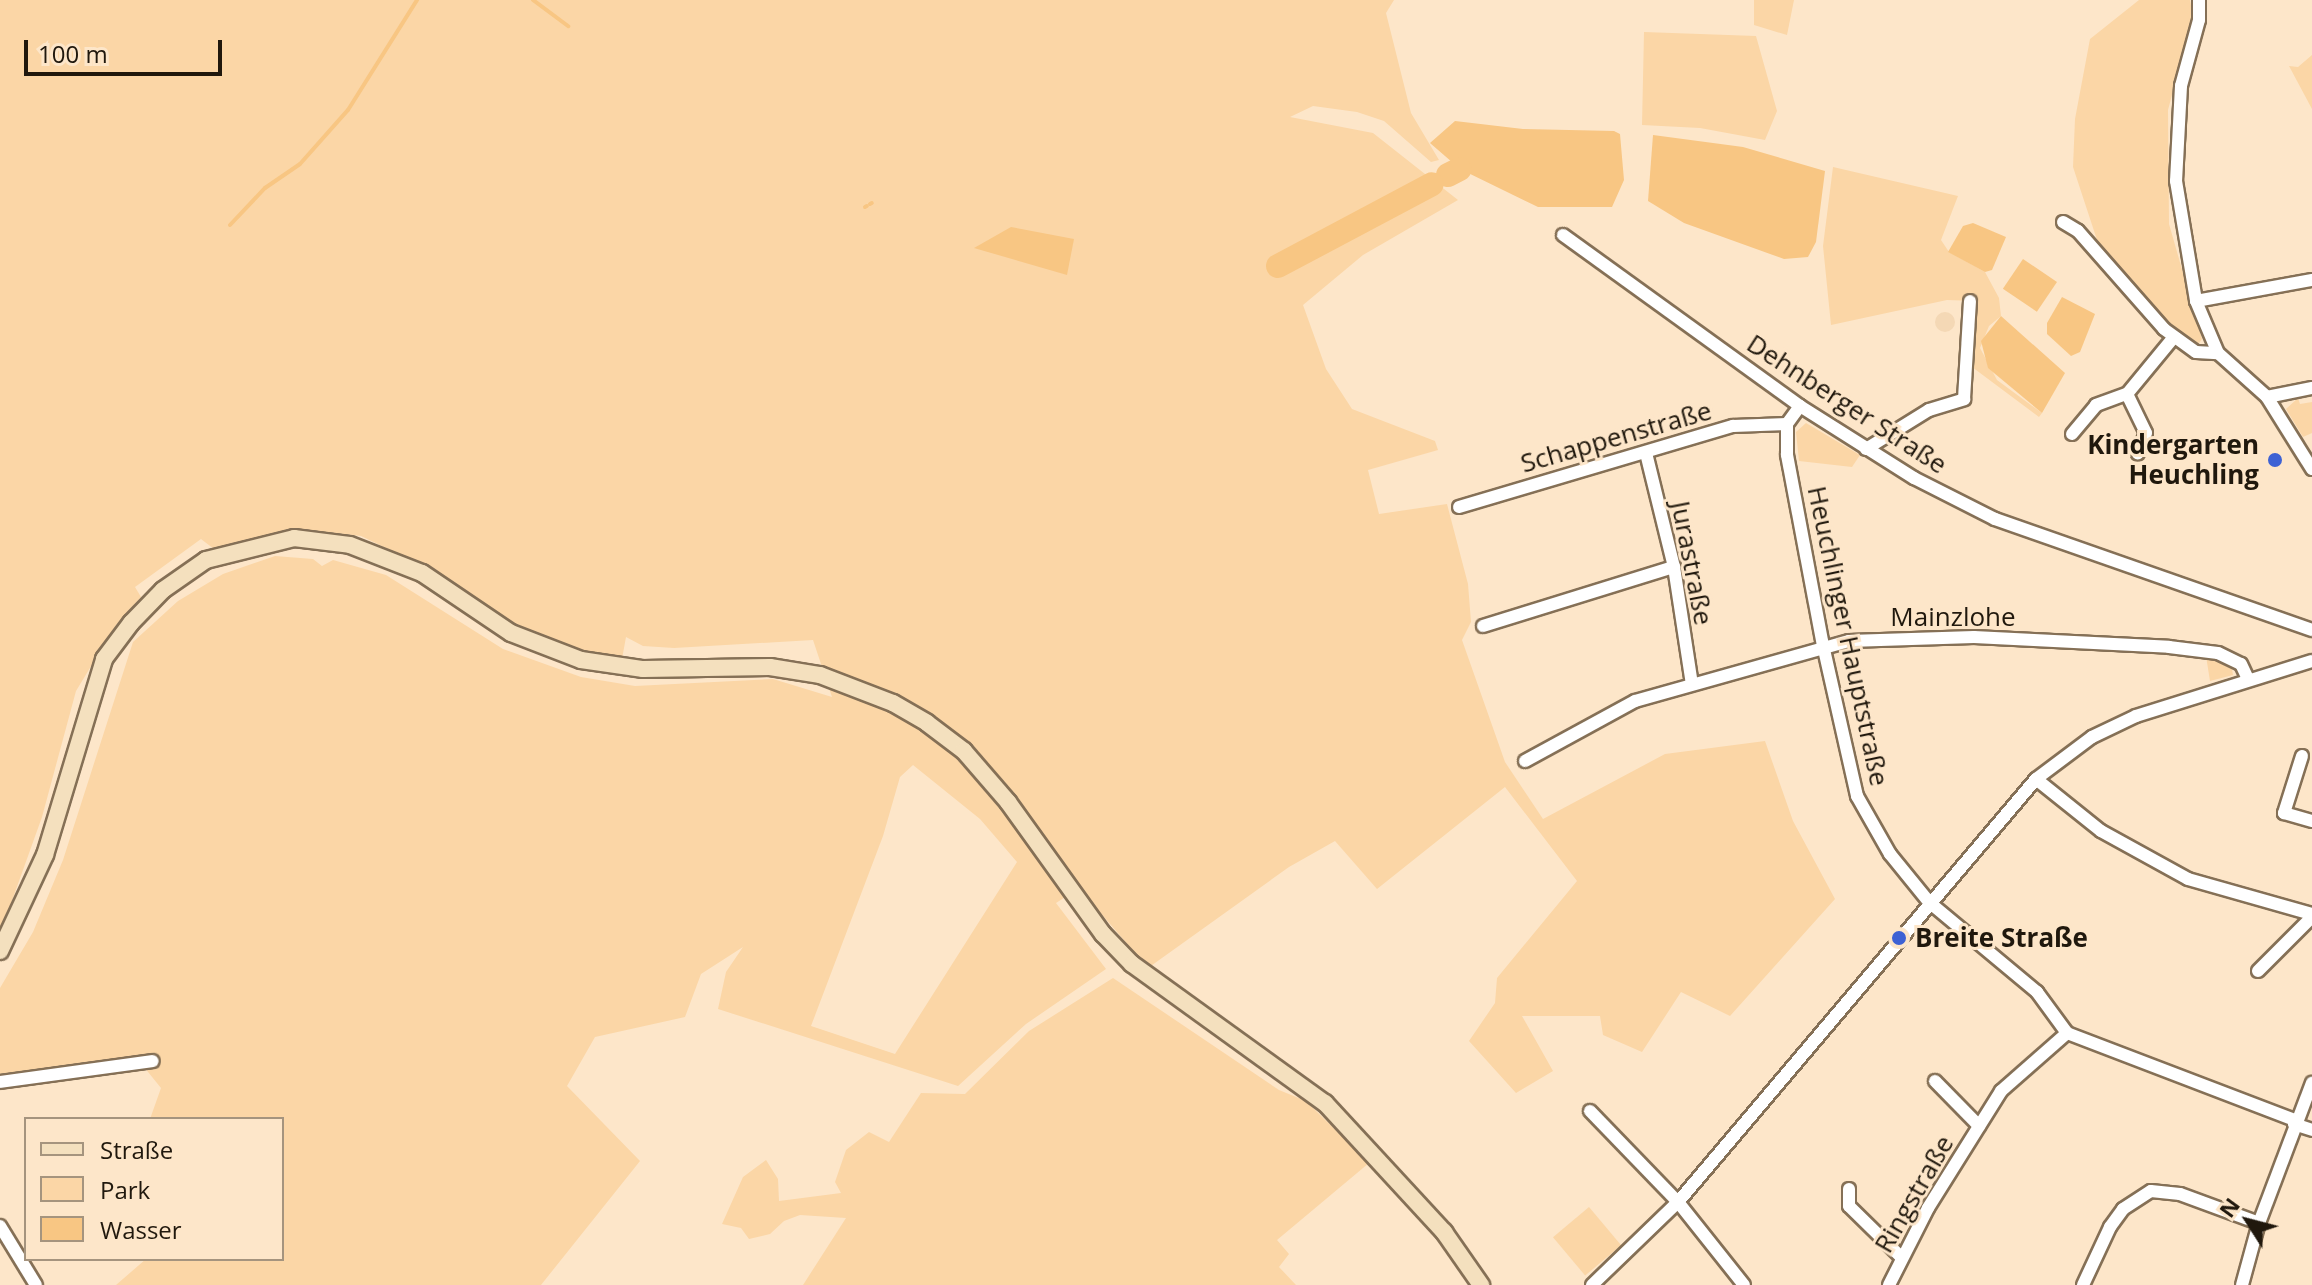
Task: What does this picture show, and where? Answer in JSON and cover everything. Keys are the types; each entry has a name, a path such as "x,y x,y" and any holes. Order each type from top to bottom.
{"street":[{"path":"2199,0 2199,20 2181,86 2176,181 2196,301 2218,353 2267,397 2312,469"},
{"path":"2063,222 2078,231 2134,300 2174,337 2196,352 2218,353"},
{"name":"Dehnberger Straße","path":"1563,235 1800,406 1866,449 1995,519 2312,630"},
{"path":"2196,301 2312,280"},
{"path":"1866,449 1929,410 1964,399 1970,301"},
{"path":"2072,434 2096,405 2127,394 2174,337"},
{"path":"2267,397 2312,388"},
{"path":"2127,394 2146,433 2138,453"},
{"path":"1787,424 1800,406"},
{"name":"Schappenstraße","path":"1459,507 1733,426 1787,424"},
{"name":"Heuchlinger Hauptstraße","path":"1787,424 1787,455 1823,645 1857,796 1890,854 1929,902 2037,992 2067,1033"},
{"name":"Jurastraße","path":"1646,453 1674,567 1692,684"},
{"path":"0,951 45,855 104,659 131,623 163,590 206,560 294,538 350,545 422,573 511,633 581,660 643,669 770,667 820,675 893,703 927,723 964,751 1008,802 1103,934 1132,964 1170,996 1294,1077 1382,1163 1444,1232 1481,1285"},
{"path":"1483,626 1674,567"},
{"name":"Mainzlohe","path":"1525,761 1635,701 1823,645 1888,637 1974,637 2169,647 2218,653 2241,664 2248,679"},
{"path":"1596,1283 1678,1202 2036,779 2092,737 2136,716 2312,661"},
{"path":"2302,756 2284,813 2312,821"},
{"path":"2036,779 2101,831 2188,879 2312,916 2258,971"},
{"path":"2067,1033 2312,1130"},
{"name":"Ringstraße","path":"1889,1285 1900,1256 2012,1078 2067,1033"},
{"path":"0,1082 153,1061"},
{"name":"Ringstraße","path":"1935,1081 1979,1126"},
{"path":"2242,1285 2259,1223 2294,1122 2312,1083"},
{"path":"1590,1111 1678,1202 1744,1285"},
{"path":"1849,1189 1849,1206 1900,1256"},
{"path":"2083,1285 2110,1227 2123,1209 2151,1191 2165,1189 2259,1223"},
{"path":"0,1226 36,1285"},
{"path":"14,1248 24,1242"}],"shaded area":[{"path":"1945,312 1952,315 1955,322 1952,329 1945,332 1938,329 1935,322 1938,315"}],"green space":[{"path":"0,0 1394,0 1386,13 1411,113 1439,160 1431,162 1384,121 1357,112 1313,106 1290,117 1373,133 1458,200 1363,255 1303,305 1326,369 1352,409 1435,441 1438,450 1368,470 1379,514 1447,504 1468,584 1471,622 1462,640 1505,762 1543,819 1665,754 1765,741 1793,821 1835,899 1730,1016 1681,992 1642,1052 1603,1035 1600,1016 1522,1016 1553,1071 1516,1093 1469,1041 1495,1003 1497,978 1577,881 1505,787 1377,889 1335,841 1289,867 1148,968 1079,888 1056,903 1106,969 1026,1024 958,1086 718,1009 726,972 743,947 701,974 685,1017 595,1037 567,1086 640,1161 541,1285 116,1285 144,1261 284,1261 284,1117 151,1117 161,1088 144,1067 0,1079 0,988 33,932 63,860 133,642 178,601 223,574 275,556 313,559 322,566 333,560 386,575 503,649 581,677 635,686 773,679 832,697 813,640 674,648 643,646 626,637 622,659 585,653 500,617 436,572 361,536 293,528 214,549 201,539 135,587 141,597 116,625 76,691 42,817 0,934","holes":["913,765 980,819 1017,862 895,1054 811,1026 883,836 900,777"]},
{"path":"1754,0 1794,0 1787,35 1754,25"},
{"path":"2139,0 2190,0 2193,16 2168,110 2169,224 2202,339 2197,346 2153,314 2124,282 2098,243 2073,167 2075,119 2090,39"},
{"path":"1644,32 1756,36 1777,111 1765,140 1700,128 1642,125"},
{"path":"2312,55 2312,109 2289,66 2298,67"},
{"path":"1833,167 1958,196 1941,240 1949,252 1985,272 1999,298 2001,316 1989,326 1980,348 1997,380 2042,413 2039,417 1968,364 1976,301 1947,300 1831,325 1823,246"},
{"path":"2298,398 2300,404 2312,402 2312,433 2303,437 2286,409"},
{"path":"1806,423 1860,455 1852,467 1799,461 1796,432"},
{"path":"2206,656 2232,669 2233,675 2210,681"},
{"path":"1113,978 1279,1090 1306,1101 1369,1163 1277,1240 1289,1254 1279,1267 1296,1285 803,1285 846,1218 800,1215 784,1221 770,1234 749,1239 741,1228 722,1224 743,1177 766,1160 778,1179 779,1201 841,1193 835,1182 846,1150 869,1132 889,1142 921,1093 965,1094 1029,1031"},
{"path":"1589,1207 1621,1245 1585,1276 1553,1237"}],"water":[{"path":"1455,121 1523,129 1614,131 1620,134 1624,180 1612,207 1538,207 1460,169 1430,143"},
{"path":"1653,135 1743,147 1825,171 1816,242 1808,257 1784,259 1684,223 1648,201"},
{"path":"1973,223 2006,237 1992,270 1985,272 1948,252 1963,226"},
{"path":"1011,227 1074,239 1067,275 974,248"},
{"path":"2023,259 2057,282 2037,312 2003,289"},
{"path":"2062,297 2095,314 2080,352 2071,356 2047,334 2047,323"},
{"path":"2001,316 2065,373 2042,413 1988,368 1981,341"}],"waterway":[{"path":"230,225 265,188 300,164 348,110 417,0"},
{"path":"533,0 568,26"},
{"path":"1448,175 1460,169"},
{"path":"1278,266 1432,184"}],"place":[{"name":"Kindergarten Heuchling","path":"2275,460"},
{"name":"Breite Straße","path":"1899,938"}]}
